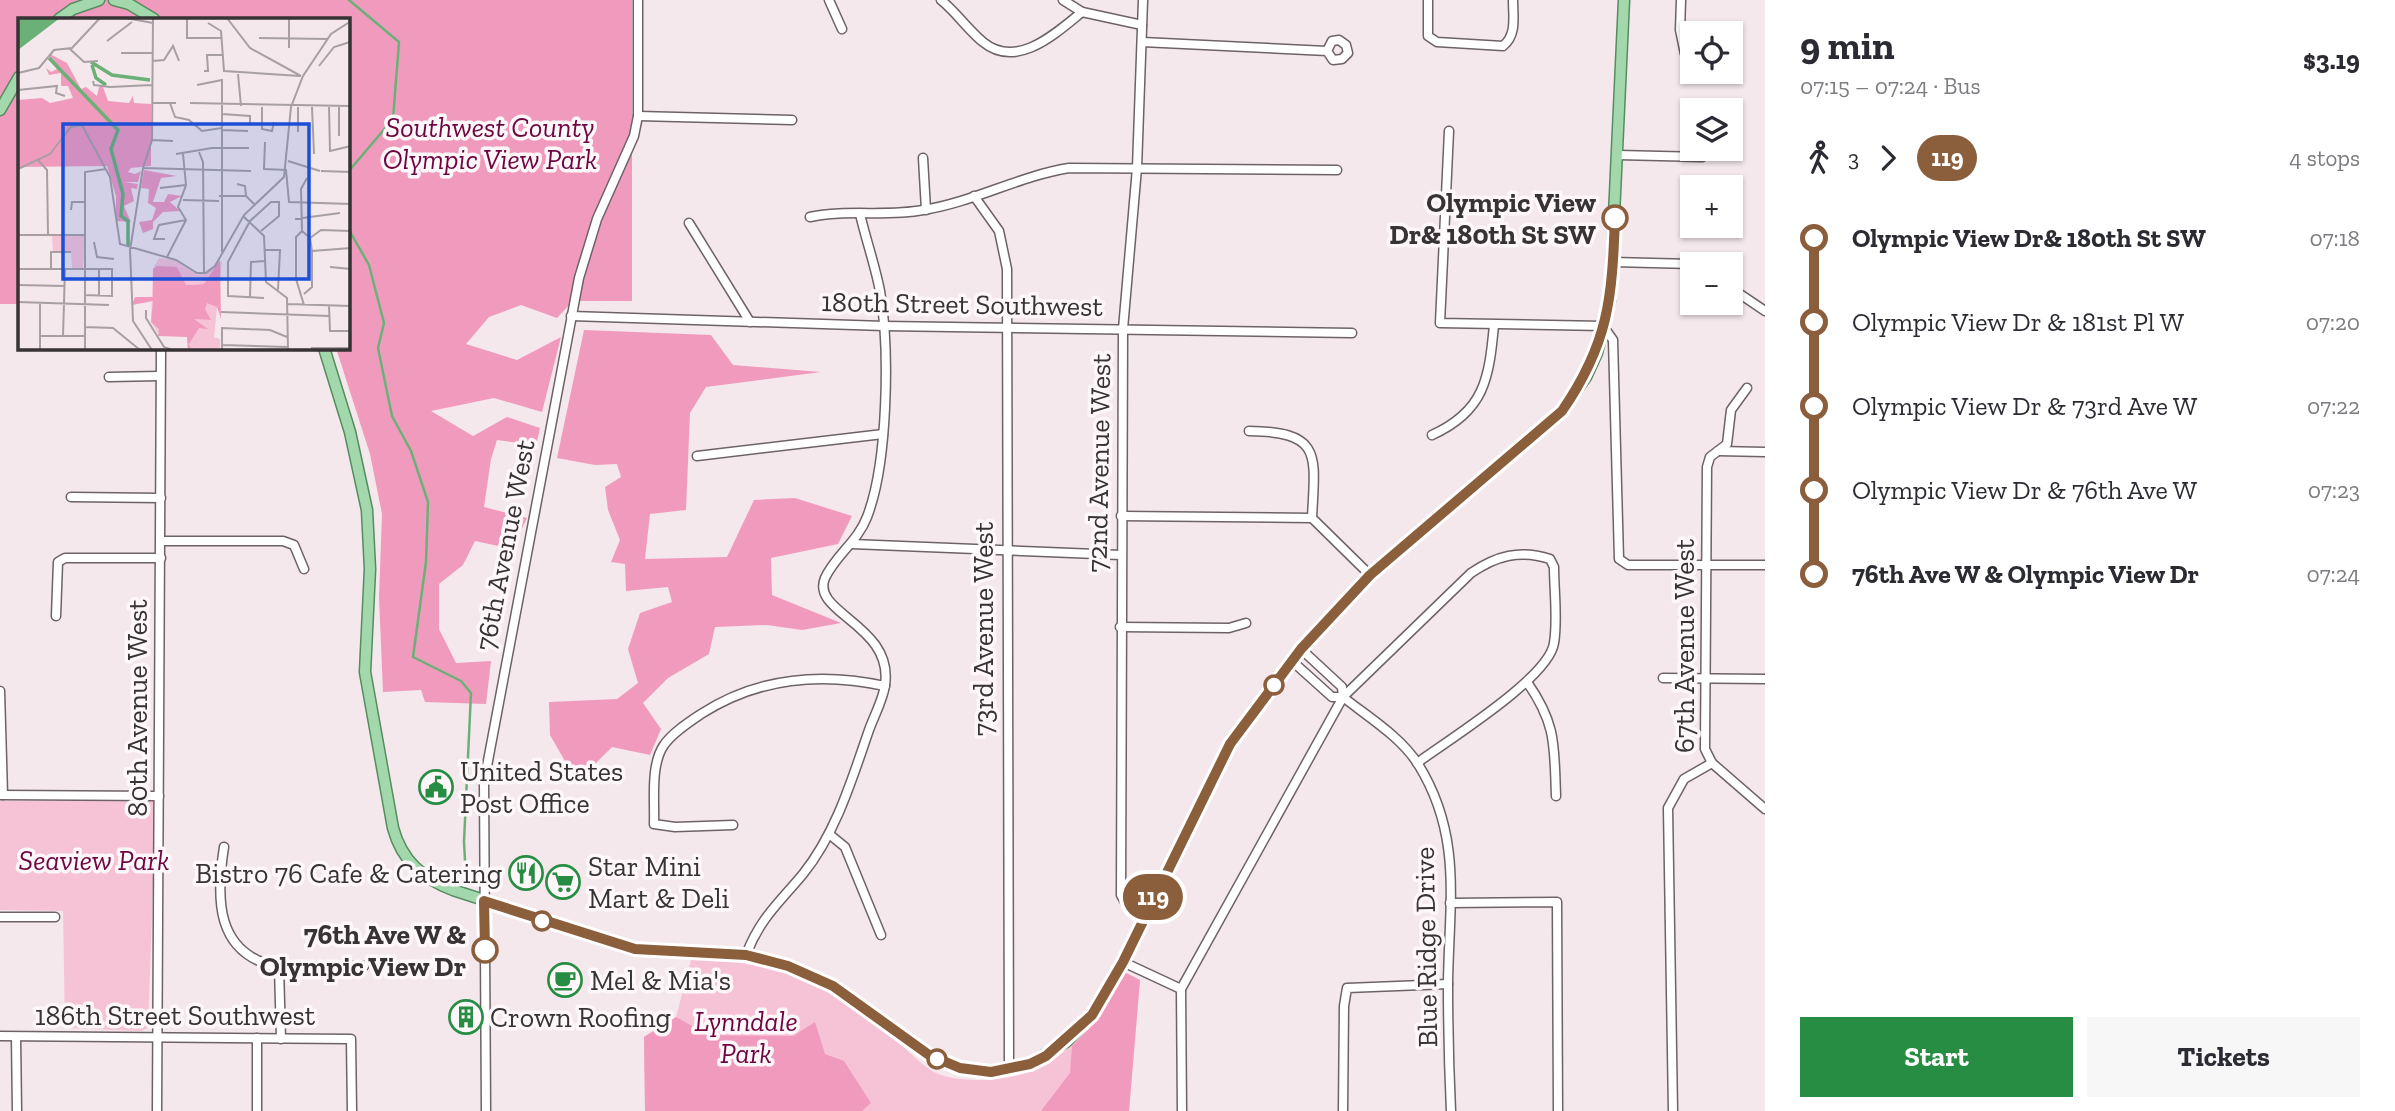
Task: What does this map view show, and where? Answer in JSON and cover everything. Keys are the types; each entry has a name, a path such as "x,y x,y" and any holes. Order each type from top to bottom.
{"main road":[{"path":"60,18 73,9 99,0"},
{"path":"114,0 129,4 152,18"},
{"path":"325,350 350,432 367,510 370,569 364,664 395,834 404,856 425,877 484,901 635,949 746,955 788,966 833,986 906,1040 946,1063 975,1071 1010,1069 1046,1056 1066,1042 1092,1015 1123,962 1230,744 1301,649 1370,575 1562,411 1586,377 1597,353 1610,301 1624,0"},
{"path":"0,110 18,79"}],"street":[{"name":"76th Avenue West","path":"486,1111 484,782 571,316 597,219 627,154 638,116 638,0"},
{"path":"829,0 842,29"},
{"path":"941,0 960,16 983,43 999,50 1022,52 1049,38 1083,12"},
{"path":"1063,0 1083,12 1142,25"},
{"name":"72nd Avenue West","path":"1143,0 1137,169 1123,329 1120,627 1121,895 1129,909 1143,918"},
{"path":"1428,0 1429,36 1437,42 1503,46 1511,40 1513,33 1513,0"},
{"path":"1680,21 1681,0"},
{"path":"1142,42 1327,51"},
{"path":"638,116 792,120"},
{"path":"1450,131 1440,323 1603,326 1613,341 1619,559 1628,565 1765,565"},
{"path":"1618,155 1680,156"},
{"path":"923,158 926,210"},
{"path":"810,217 827,213 891,215 926,210 1035,174 1058,170 1337,170"},
{"name":"73rd Avenue West","path":"974,196 999,231 1005,250 1010,1069"},
{"path":"746,955 759,925 803,874 829,834 885,686 883,652 867,634 827,601 823,591 825,579 852,544 867,518 883,434 884,326 879,290 860,214"},
{"path":"689,223 750,322"},
{"path":"1613,262 1680,264"},
{"path":"1743,296 1765,311"},
{"name":"180th Street Southwest","path":"571,316 884,326 1352,333"},
{"path":"1432,435 1452,426 1472,407 1484,388 1490,369 1493,325"},
{"name":"80th Avenue West","path":"157,1111 160,350"},
{"path":"109,377 159,376"},
{"name":"67th Avenue West","path":"1673,1111 1668,808 1684,779 1712,763 1705,749 1707,467 1710,457 1727,444 1731,410 1747,388"},
{"path":"1249,431 1290,433 1305,440 1310,450 1314,477 1312,518"},
{"path":"696,456 883,434"},
{"path":"1718,451 1765,452"},
{"path":"71,497 161,498"},
{"path":"1121,516 1312,518 1370,575"},
{"path":"161,541 283,541 294,545 304,569"},
{"path":"852,544 1121,555"},
{"path":"1182,1111 1181,989 1343,697 1471,573 1490,561 1511,554 1535,554 1550,558 1554,567 1554,643 1549,659 1527,682 1417,763"},
{"path":"56,616 55,574 58,562 65,558 161,558"},
{"path":"1120,627 1229,628 1246,623"},
{"name":"Blue Ridge Drive","path":"1301,649 1342,687 1343,697"},
{"name":"Blue Ridge Drive","path":"1292,661 1332,697 1343,697 1393,736 1417,763 1438,805 1447,831 1451,1111"},
{"path":"733,825 675,827 654,824 656,771 663,746 687,723 724,699 761,687 811,677 851,678 885,686"},
{"path":"1663,678 1765,679"},
{"path":"1527,682 1546,709 1549,719 1554,741 1556,796"},
{"path":"0,691 1,795 159,796"},
{"path":"1712,763 1765,808"},
{"path":"829,834 845,847 881,935"},
{"path":"224,846 220,873 223,920 230,938 245,954 279,967 364,966"},
{"path":"1450,903 1557,902 1558,1111"},
{"path":"0,917 55,917"},
{"path":"1123,962 1181,989"},
{"path":"279,967 281,1039"},
{"path":"1343,1111 1344,1006 1347,988 1448,984"},
{"name":"186th Street Southwest","path":"0,1037 351,1039 352,1111"},
{"path":"16,1037 17,1111"},
{"path":"257,1038 257,1111"}],"green space":[{"name":"Southwest County Olympic View Park","path":"0,0 632,0 632,301 573,301 557,318 521,305 489,317 466,344 517,360 561,337 542,412 494,398 431,411 473,436 507,417 540,428 531,468 519,443 497,440 491,459 484,507 527,518 512,549 475,541 463,565 439,584 439,629 456,663 491,661 486,704 425,702 421,690 383,692 379,597 382,514 370,454 337,350 350,350 350,18 18,18 18,304 0,304"},
{"path":"584,330 711,335 733,365 821,372 706,387 690,413 686,510 650,514 645,559 727,557 754,500 795,498 852,516 838,544 771,558 772,595 841,623 802,630 767,625 715,627 709,654 668,678 643,703 661,729 650,755 612,747 577,782 550,735 549,702 617,699 638,683 628,649 640,613 672,602 668,587 626,591 625,564 611,562 620,540 608,510 605,487 621,477 617,464 595,465 557,458"},
{"name":"Seaview Park","path":"0,801 156,801 148,1028 141,1031 65,1028 63,911 0,910"},
{"name":"Lynndale Park","path":"691,960 756,966 803,980 851,1007 934,1072 951,1078 975,1080 1008,1078 1051,1061 1084,1032 1124,972 1140,980 1129,1111 645,1111 644,1037 676,1017"},
{"path":"1124,972 1140,980 1129,1111 1041,1111 1070,1073 1072,1046 1090,1028"},
{"path":"676,1017 708,1035 793,1036 815,1022 825,1054 844,1061 871,1103 862,1111 645,1111 644,1037"}],"waterway":[{"path":"349,0 399,42 393,119 350,170"},
{"path":"350,232 369,265 384,323 378,348 392,416 411,451 428,502 426,562 413,657 461,681 471,693 464,842 466,879"}],"bus line":[{"name":"119","path":"485,950 484,901 635,949 746,955 788,966 833,986 929,1055 960,1068 991,1072 1030,1064 1046,1056 1066,1042 1092,1015 1123,962 1230,744 1301,649 1370,575 1562,411 1586,377 1597,353 1610,301 1615,218"}],"place":[{"name":"Olympic View Dr& 180th St SW","path":"1615,218"},
{"name":"United States Post Office","path":"436,787"},
{"name":"Bistro 76 Cafe & Catering","path":"526,873"},
{"name":"Star Mini Mart & Deli","path":"563,882"},
{"name":"76th Ave W & Olympic View Dr","path":"485,950"},
{"name":"Mel & Mia's","path":"565,980"},
{"name":"Crown Roofing","path":"466,1017"}]}
